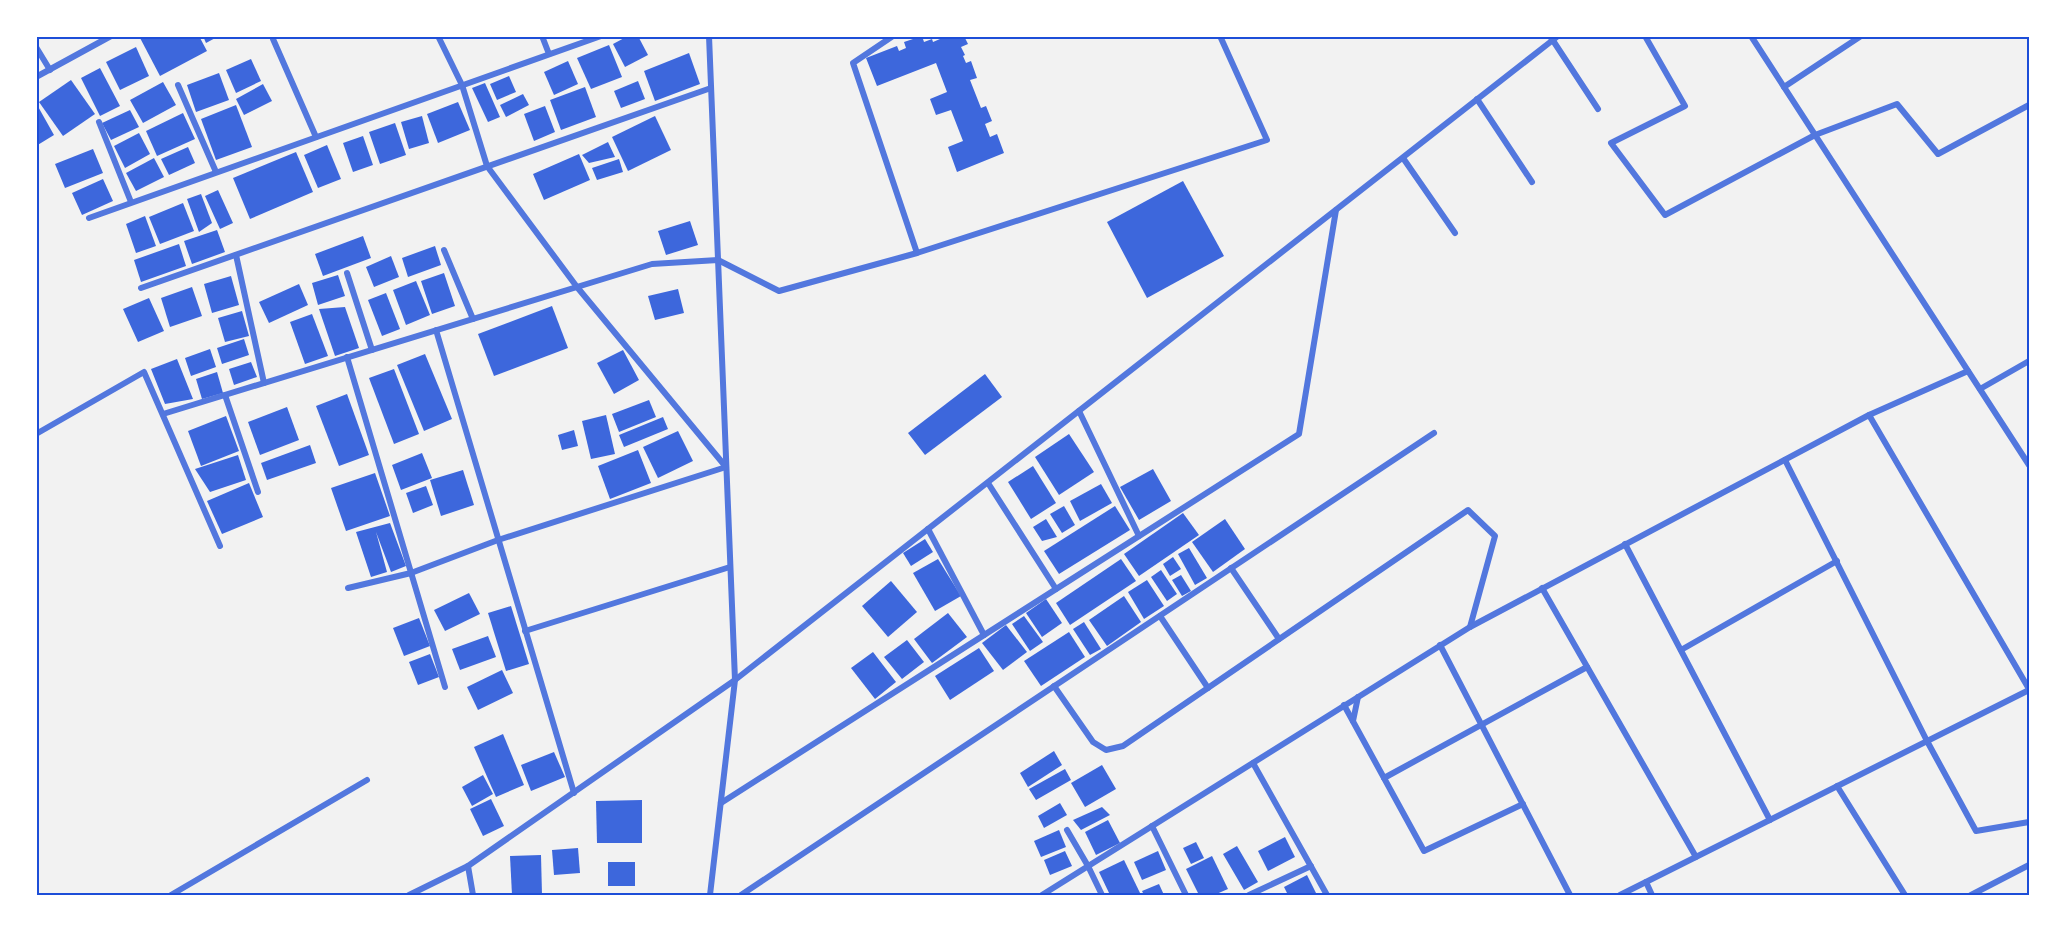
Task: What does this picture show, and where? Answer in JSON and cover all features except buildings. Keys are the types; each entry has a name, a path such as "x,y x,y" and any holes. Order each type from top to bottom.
{"street":[{"path":"36,77 111,36"},
{"path":"438,36 462,85 487,166 577,287 726,467"},
{"path":"542,36 549,54"},
{"path":"88,218 601,36"},
{"path":"709,36 735,680 710,895"},
{"path":"893,36 853,63 917,253"},
{"path":"163,414 652,264 718,260 779,291 917,253 1267,140 1220,36"},
{"path":"1645,36 1685,106 1611,143 1665,214 1815,135 1897,104 1938,154 2029,105"},
{"path":"1751,36 2029,465"},
{"path":"1784,87 1861,36"},
{"path":"408,895 468,866 735,680 1553,38 1598,109"},
{"path":"273,39 316,137"},
{"path":"36,47 50,70"},
{"path":"178,84 216,172"},
{"path":"141,288 711,88"},
{"path":"1477,99 1532,182"},
{"path":"99,122 131,202"},
{"path":"1403,158 1455,233"},
{"path":"721,802 1299,434 1336,210"},
{"path":"444,250 473,319"},
{"path":"236,255 264,383"},
{"path":"347,273 372,350"},
{"path":"436,330 574,793"},
{"path":"347,357 445,687"},
{"path":"1980,389 2029,361"},
{"path":"36,434 144,372 220,546"},
{"path":"1042,895 1470,627 1869,415 1968,372"},
{"path":"225,395 258,492"},
{"path":"1079,411 1139,536"},
{"path":"1620,895 2029,689 1869,415"},
{"path":"741,895 1434,433"},
{"path":"1785,460 1976,831 2029,822"},
{"path":"348,588 411,573 498,540 726,467"},
{"path":"988,483 1056,589"},
{"path":"1054,687 1093,742 1106,750 1123,746 1468,510 1495,536 1470,627"},
{"path":"928,529 984,635"},
{"path":"1625,544 1770,820"},
{"path":"1681,650 1837,561"},
{"path":"525,631 730,567"},
{"path":"1232,568 1279,639"},
{"path":"1542,588 1695,857"},
{"path":"1160,616 1208,688"},
{"path":"1440,645 1570,895"},
{"path":"1384,778 1587,667"},
{"path":"1353,721 1358,697"},
{"path":"1344,705 1424,851 1523,804"},
{"path":"1253,763 1327,895"},
{"path":"171,895 367,780"},
{"path":"1837,786 1905,895"},
{"path":"1152,826 1186,895"},
{"path":"1066,830 1088,866 1102,895"},
{"path":"1971,895 2029,865"},
{"path":"468,866 473,895"},
{"path":"1249,895 1311,866"},
{"path":"1646,882 1652,895"}]}
